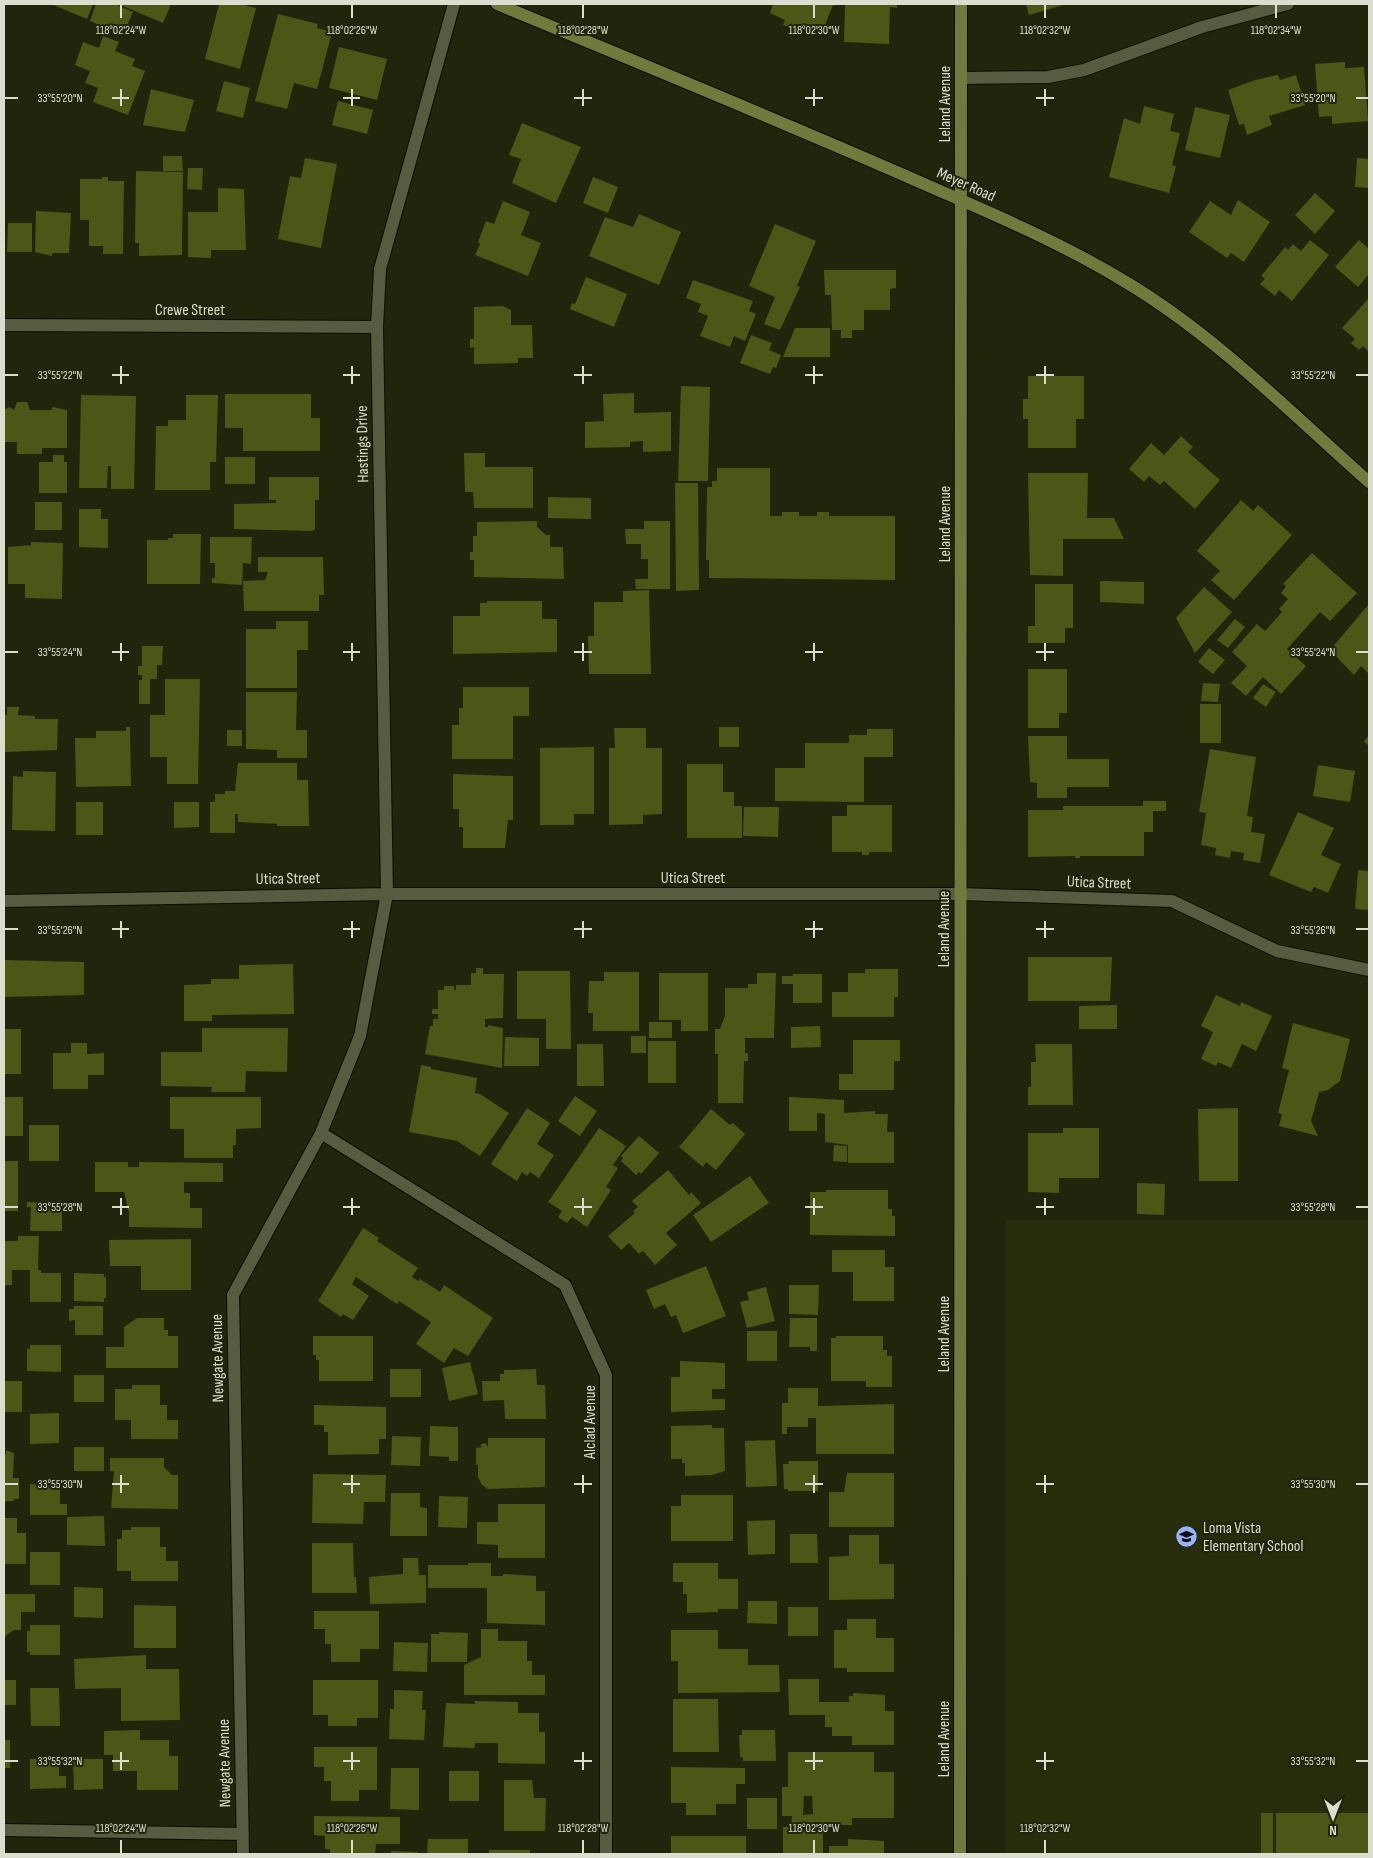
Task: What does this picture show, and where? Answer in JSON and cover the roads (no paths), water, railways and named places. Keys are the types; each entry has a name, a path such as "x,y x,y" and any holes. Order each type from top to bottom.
{"street":[{"name":"Hastings Drive","path":"387,894 377,327 380,269 454,4"},
{"name":"Meyer Road","path":"497,4 798,129 1048,239 1125,281 1236,364 1369,482"},
{"name":"Leland Avenue","path":"960,1854 961,4"},
{"path":"961,78 1048,77 1069,73 1202,27 1288,4"},
{"name":"Crewe Street","path":"4,325 377,327"},
{"name":"Utica Street","path":"4,901 387,894 960,894 1172,901 1277,951 1369,970"},
{"name":"Newgate Avenue","path":"243,1854 233,1295 321,1133 360,1036 387,894"},
{"name":"Alclad Avenue","path":"321,1133 564,1285 606,1375 606,1854"},
{"path":"4,1830 242,1834"}],"place":[{"name":"Loma Vista Elementary School","path":"1187,1537"}]}
